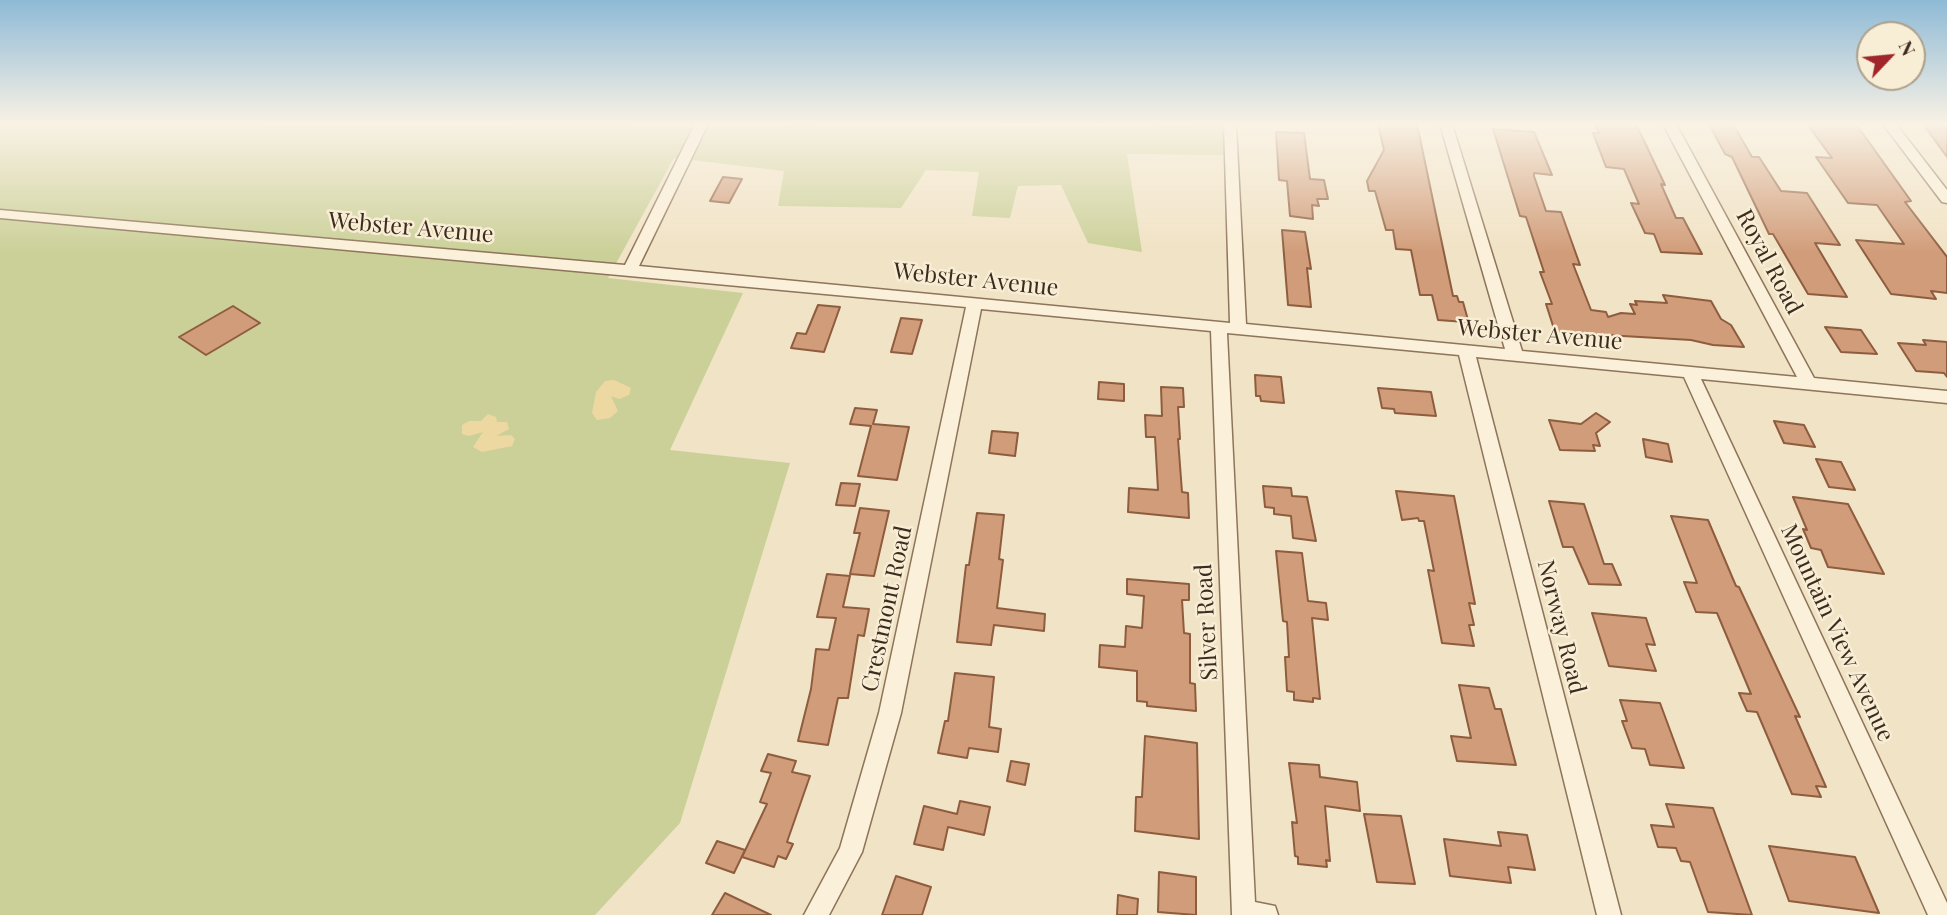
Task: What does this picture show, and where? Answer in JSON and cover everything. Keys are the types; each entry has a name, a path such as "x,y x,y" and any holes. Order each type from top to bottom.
{"street":[{"path":"630,270 681,167"},
{"name":"Silver Road","path":"1230,167 1229,328 1251,914"},
{"path":"1459,167 1515,355"},
{"name":"Royal Road","path":"1692,167 1809,384"},
{"path":"1922,167 1947,199"},
{"name":"Webster Avenue","path":"0,214 630,270 1945,399"},
{"name":"Crestmont Road","path":"816,915 850,852 890,713 975,303"},
{"name":"Norway Road","path":"1466,351 1609,915"},
{"name":"Mountain View Avenue","path":"1690,372 1940,915"}],"green space":[{"path":"0,167 669,167 608,278 743,293 670,450 790,463 680,823 595,915 0,915"},
{"path":"748,167 1129,167 1142,252 1088,243 1061,185 1018,186 1010,218 972,216 979,172 926,170 901,208 778,206 784,171"}],"sand":[{"path":"614,380 631,388 629,395 619,399 611,396 618,411 610,418 597,420 592,413 596,392 605,381"},
{"path":"488,414 496,417 497,422 507,422 509,429 496,436 511,435 515,439 512,446 482,452 473,447 483,432 469,436 462,434 462,425 469,421 481,421"}],"building":[{"path":"1278,167 1308,167 1310,179 1324,180 1328,199 1317,199 1319,206 1312,205 1313,219 1290,216 1287,181 1279,180"},
{"path":"1375,167 1426,167 1453,296 1463,302 1468,320 1438,320 1432,295 1420,295 1411,250 1396,249 1393,230 1386,230 1375,191 1369,191 1367,181"},
{"path":"1505,167 1549,167 1552,175 1534,173 1534,176 1546,211 1561,212 1580,265 1573,264 1591,310 1606,312 1608,317 1621,313 1635,314 1630,304 1637,305 1635,301 1667,303 1663,295 1711,301 1721,319 1731,325 1744,347 1691,340 1555,332 1546,304 1552,304 1540,272 1544,272 1526,217 1520,216"},
{"path":"1606,167 1656,167 1676,218 1683,218 1702,254 1661,252 1654,234 1645,233 1631,203 1639,204 1624,169"},
{"path":"1737,167 1765,167 1781,191 1807,193 1840,245 1815,243 1847,297 1808,294 1773,234 1769,234"},
{"path":"1823,167 1886,167 1911,201 1905,202 1947,257 1947,293 1931,291 1936,299 1891,294 1856,240 1904,244 1877,205 1848,203"},
{"path":"723,177 742,179 729,203 710,201"},
{"path":"1282,230 1305,232 1311,269 1307,268 1311,307 1288,305"},
{"path":"818,305 840,307 824,352 791,348 797,333 806,334"},
{"path":"233,306 260,323 206,355 179,337"},
{"path":"901,318 922,320 912,354 891,352"},
{"path":"1825,327 1861,330 1877,354 1841,352"},
{"path":"1923,340 1947,342 1947,377 1944,373 1916,371 1898,343 1926,345"},
{"path":"1255,375 1281,377 1284,403 1261,401 1260,396 1256,396"},
{"path":"1099,382 1124,384 1124,401 1098,399"},
{"path":"1161,387 1183,388 1184,407 1178,407 1178,439 1182,492 1188,493 1189,518 1128,512 1129,488 1158,490 1155,437 1146,437 1145,415 1162,416"},
{"path":"1378,388 1431,392 1436,416 1395,413 1394,409 1382,408"},
{"path":"855,408 877,410 873,424 909,427 897,480 858,476 871,426 850,424"},
{"path":"1596,413 1610,422 1596,433 1600,446 1593,445 1595,451 1560,450 1549,420 1581,424"},
{"path":"1774,421 1804,425 1815,447 1784,443"},
{"path":"992,431 1018,433 1015,456 989,453"},
{"path":"1643,439 1668,444 1672,462 1646,457"},
{"path":"1816,459 1841,462 1855,490 1829,487"},
{"path":"841,483 860,484 855,506 836,505"},
{"path":"1263,486 1291,488 1292,496 1307,497 1316,541 1293,538 1291,516 1274,514 1274,508 1265,507"},
{"path":"1396,491 1454,496 1475,604 1469,603 1474,625 1469,625 1474,646 1442,643 1428,570 1434,571 1424,521 1419,521 1418,518 1402,520"},
{"path":"1793,497 1848,504 1884,574 1828,567 1821,550 1811,548 1803,529 1807,530"},
{"path":"1549,501 1584,504 1604,564 1612,564 1621,585 1589,584 1573,547 1563,547"},
{"path":"860,508 889,511 874,576 850,574 860,533 854,533"},
{"path":"977,513 1004,515 999,559 1003,560 997,608 1045,614 1044,631 994,625 991,645 957,642 966,565 969,565"},
{"path":"1671,516 1708,520 1736,586 1739,587 1800,717 1795,716 1826,787 1816,786 1821,797 1792,794 1757,712 1747,711 1739,693 1751,694 1717,613 1696,612 1684,582 1697,583"},
{"path":"1276,551 1302,553 1308,601 1326,603 1328,620 1312,618 1320,699 1313,698 1313,702 1294,700 1294,692 1287,691 1287,622 1283,621"},
{"path":"827,574 850,576 843,607 869,609 864,636 858,635 848,698 838,698 828,745 798,741 811,689 816,649 829,650 836,618 817,617"},
{"path":"1127,579 1189,584 1189,600 1182,600 1184,633 1190,634 1190,683 1195,684 1196,711 1147,706 1147,702 1137,701 1137,671 1099,667 1100,645 1125,647 1126,626 1142,628 1144,596 1127,594"},
{"path":"1592,613 1646,618 1655,645 1646,644 1656,671 1609,666"},
{"path":"955,673 994,677 989,727 1001,729 998,752 969,748 967,758 938,753 945,721 948,721"},
{"path":"1459,685 1489,688 1495,709 1501,709 1516,765 1457,761 1451,736 1471,738"},
{"path":"1620,700 1660,703 1684,768 1650,765 1645,749 1632,748 1622,721 1627,721"},
{"path":"1145,736 1197,743 1199,839 1135,831 1136,797 1142,797"},
{"path":"768,754 796,761 792,772 810,776 787,842 793,844 786,859 778,856 774,867 742,857 767,804 760,802 771,773 761,771"},
{"path":"1011,761 1029,764 1025,785 1007,781"},
{"path":"1289,763 1319,765 1320,777 1357,782 1360,811 1325,806 1330,861 1326,860 1327,867 1298,864 1298,857 1295,856 1292,822 1297,823"},
{"path":"960,801 990,807 984,835 948,827 943,850 914,844 924,806 957,814"},
{"path":"1666,804 1713,808 1752,915 1708,912 1690,862 1681,861 1676,848 1658,847 1651,825 1674,827"},
{"path":"1364,814 1401,816 1415,884 1377,882"},
{"path":"1498,832 1527,835 1535,870 1508,867 1511,883 1450,876 1444,839 1501,846"},
{"path":"717,841 745,850 734,873 706,863"},
{"path":"1769,846 1855,857 1879,913 1789,901"},
{"path":"1159,872 1196,877 1196,915 1158,912"},
{"path":"896,876 931,887 922,915 882,915"},
{"path":"725,893 771,915 712,915"},
{"path":"1118,895 1138,899 1137,915 1117,915"}]}
